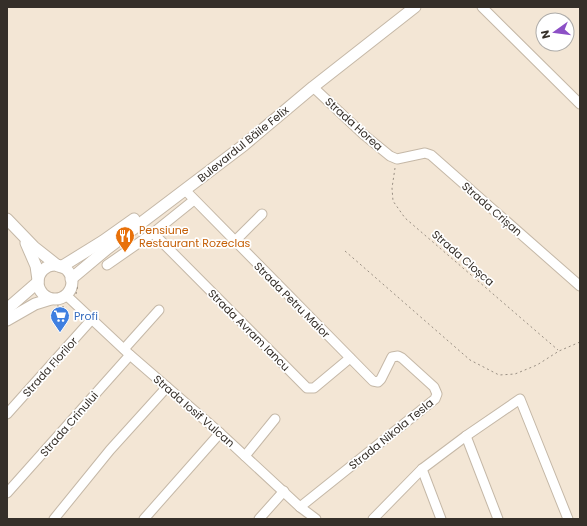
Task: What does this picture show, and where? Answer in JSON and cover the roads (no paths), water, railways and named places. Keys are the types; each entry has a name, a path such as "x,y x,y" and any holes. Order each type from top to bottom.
{"main road":[{"name":"Bulevardul Băile Felix","path":"59,267 116,232 175,189 403,7"},
{"name":"Bulevardul Băile Felix","path":"71,279 108,248 244,145 313,87 415,7"},
{"path":"7,219 22,236 59,267 68,272 71,279 70,299 51,299 35,304 7,320"},
{"path":"22,236 36,266 40,291 51,299"},
{"path":"7,310 38,281 44,269 52,266 59,267"}],"street":[{"path":"482,7 580,104"},
{"name":"Strada Horea","path":"313,87 364,134 390,156 397,159"},
{"name":"Strada Crișan","path":"397,159 425,153 431,155 580,286"},
{"name":"Strada Petru Maior","path":"184,190 350,358"},
{"path":"107,265 153,233 194,200"},
{"path":"235,241 262,214"},
{"name":"Strada Avram Iancu","path":"153,233 307,388 314,388 350,358"},
{"name":"Strada Iosif Vulcan","path":"70,299 127,352 220,433 300,507 316,519"},
{"name":"Strada Crinului","path":"7,493 127,352 159,310"},
{"name":"Strada Florilor","path":"7,414 92,319"},
{"name":"Strada Nikola Tesla","path":"300,507 435,399 437,394 434,387 398,356 392,357 378,382 373,381 350,358"},
{"path":"54,519 110,450 167,387"},
{"path":"373,519 422,470 466,436 520,399 568,519"},
{"path":"245,456 275,419"},
{"path":"144,519 220,433"},
{"path":"466,436 498,519"},
{"path":"422,470 441,519"},
{"path":"259,519 284,492"}],"place":[{"name":"Pensiune Restaurant Rozeclas","path":"125,253"},
{"name":"Profi","path":"60,333"}]}
